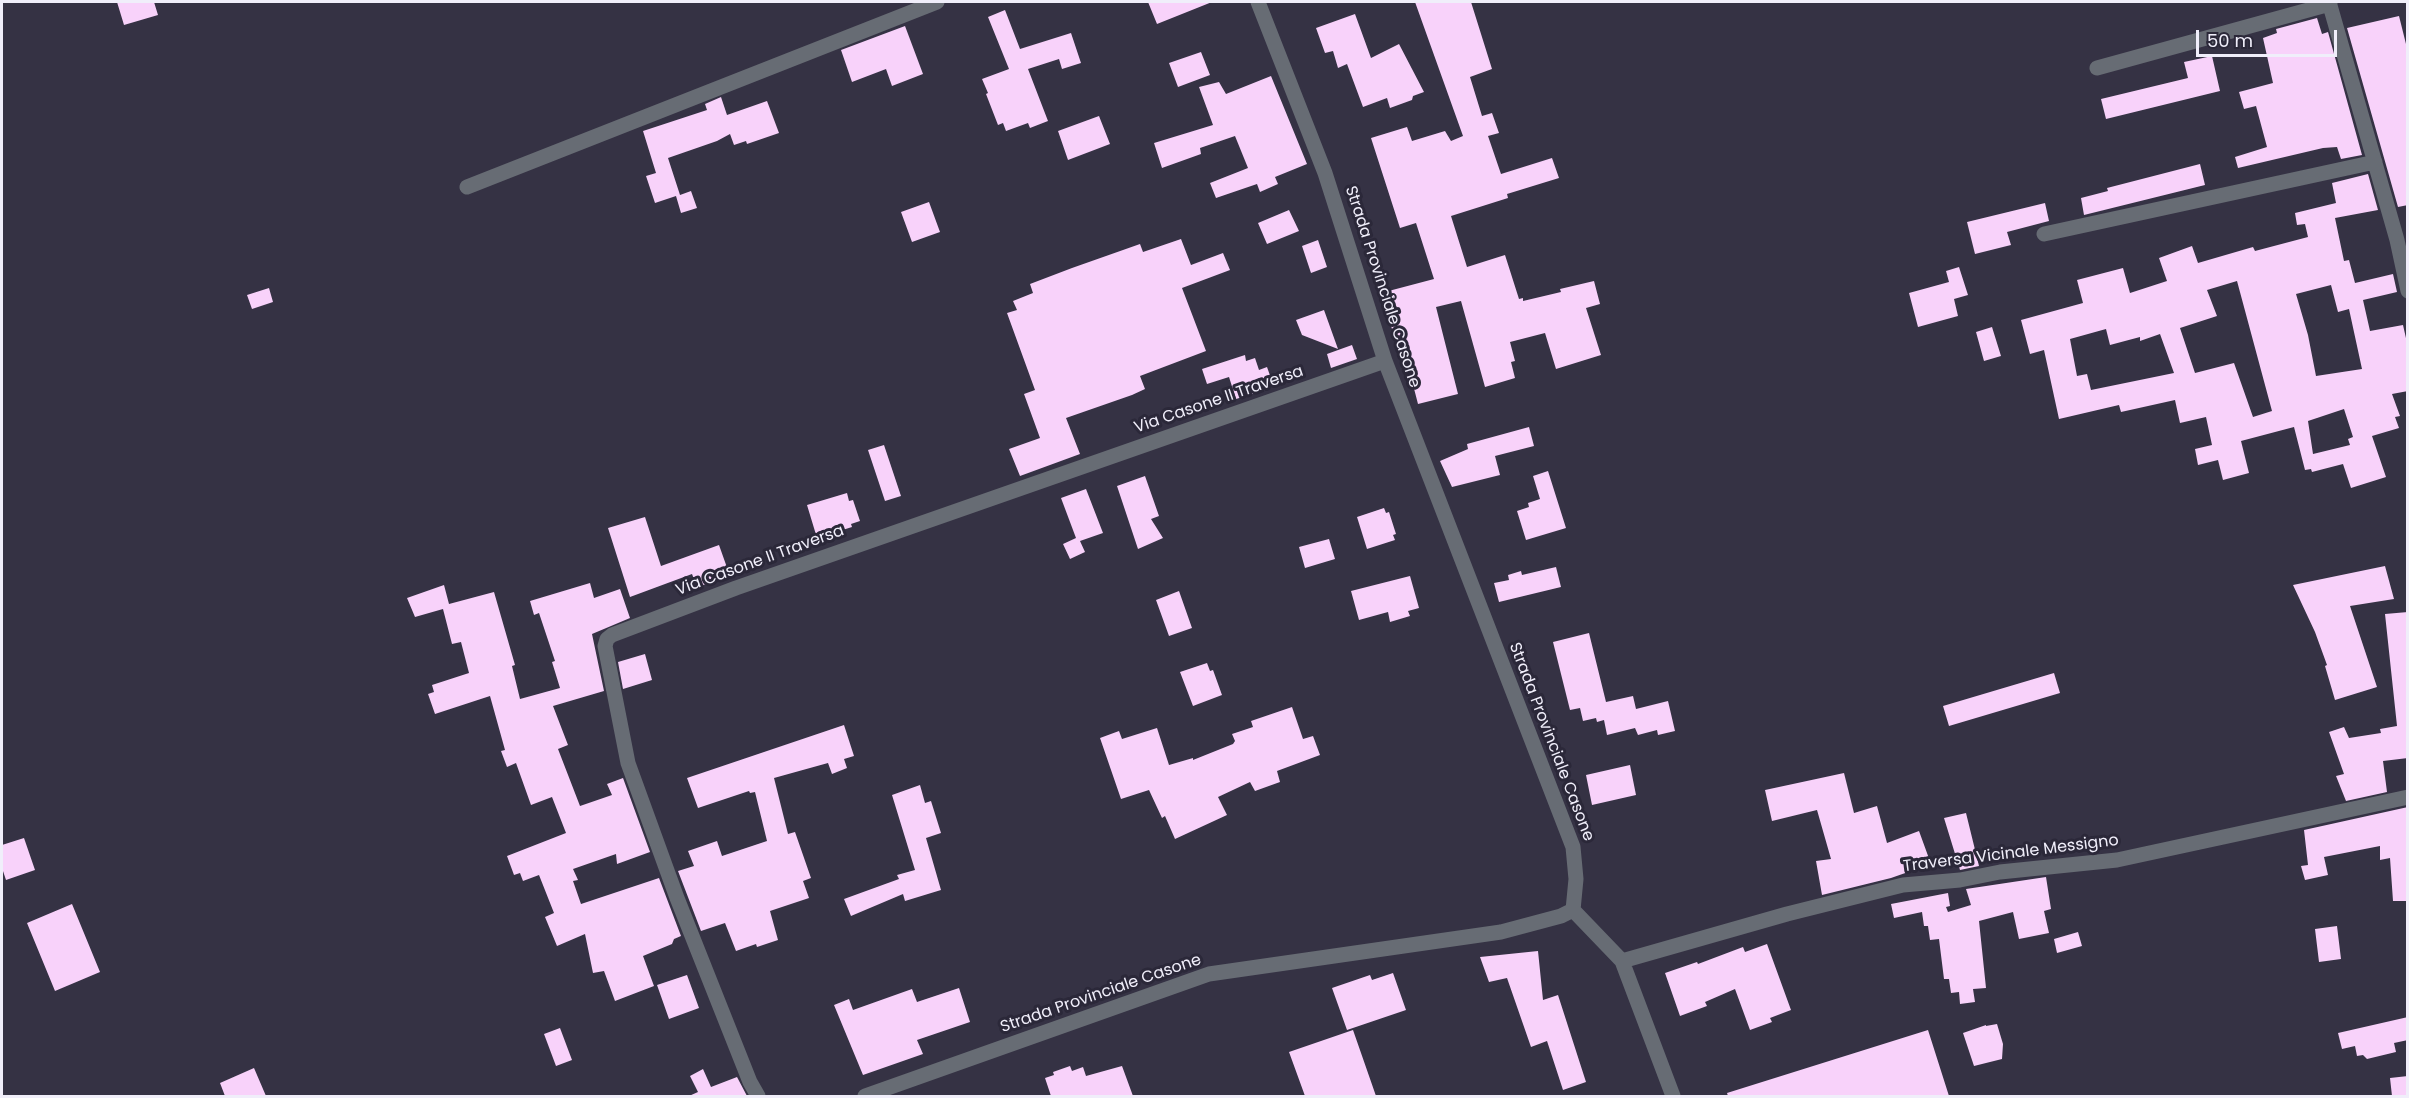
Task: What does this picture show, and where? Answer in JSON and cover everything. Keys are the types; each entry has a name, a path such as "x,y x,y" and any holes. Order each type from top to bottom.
{"street":[{"path":"467,187 937,2"},
{"name":"Strada Provinciale Casone","path":"865,1096 1209,974 1501,932 1561,916 1573,910 1576,879 1574,847 1386,361 1325,173 1258,2"},
{"path":"2097,69 2329,3 2397,240 2408,291"},
{"path":"2044,234 2375,162"},
{"name":"Via Casone II Traversa","path":"758,1096 750,1082 677,898 628,763 605,646 606,639 612,634 736,588 1386,361"},
{"name":"Traversa Vicinale Messigno","path":"1622,961 1787,914 1903,885 2117,860 2408,796"},
{"path":"1573,910 1622,961 1673,1096"}],"building":[{"path":"117,2 154,2 158,15 124,25"},
{"path":"1148,2 1212,2 1157,24"},
{"path":"1415,2 1471,2 1492,69 1470,77 1482,116 1492,113 1499,133 1488,136 1501,174 1552,158 1559,178 1507,194 1508,198 1451,216 1467,267 1505,255 1519,299 1523,298 1523,301 1594,281 1600,304 1586,308 1601,355 1556,369 1545,333 1510,342 1515,361 1511,362 1515,378 1485,387 1461,301 1436,307 1458,394 1418,404 1411,377 1407,378 1381,293 1434,279 1416,223 1400,228 1371,138 1407,127 1412,141 1445,131 1451,141 1463,136"},
{"path":"1005,10 1020,49 1071,33 1081,63 1062,69 1059,59 1028,69 1048,121 1030,128 1028,123 1006,131 1003,123 998,125 982,79 1009,69 988,17"},
{"path":"1355,14 1371,58 1399,44 1424,92 1413,96 1412,100 1390,108 1387,98 1363,107 1347,64 1338,68 1333,51 1325,53 1316,28"},
{"path":"2399,16 2408,52 2408,205 2398,207 2347,28"},
{"path":"2317,18 2322,34 2328,32 2362,155 2341,159 2337,147 2323,148 2238,168 2235,157 2267,147 2256,106 2244,109 2239,92 2273,83 2263,38 2277,33 2276,29"},
{"path":"905,26 923,74 892,86 886,69 852,82 841,50"},
{"path":"1201,52 1210,75 1178,87 1169,63"},
{"path":"2212,56 2220,91 2106,119 2101,99 2188,78 2184,62"},
{"path":"1271,76 1307,164 1275,177 1278,184 1260,192 1257,184 1216,198 1210,183 1248,168 1235,136 1200,148 1201,154 1162,168 1154,143 1213,125 1199,87 1219,82 1226,94"},
{"path":"721,97 727,115 767,101 779,133 747,144 746,141 734,145 730,134 717,141 668,158 680,195 691,191 697,208 681,213 676,196 655,203 646,176 656,173 643,131 707,110 705,104"},
{"path":"1099,116 1110,144 1068,160 1058,131"},
{"path":"2200,164 2205,185 2084,215 2081,198 2108,191 2107,188"},
{"path":"2368,174 2378,210 2335,218 2344,261 2349,260 2355,283 2393,274 2397,292 2363,300 2370,331 2403,325 2408,347 2408,391 2392,394 2400,416 2395,417 2399,428 2372,436 2386,477 2351,488 2343,464 2312,472 2311,469 2305,470 2294,427 2241,441 2249,473 2223,480 2218,460 2198,465 2195,449 2212,445 2206,417 2180,423 2175,400 2121,412 2119,405 2059,419 2044,350 2030,354 2021,320 2083,303 2077,280 2123,268 2130,293 2167,281 2159,258 2192,246 2198,263 2253,247 2255,251 2308,237 2305,224 2297,225 2295,213 2336,203 2332,183","holes":["2237,281 2272,411 2253,417 2234,363 2195,373 2180,328 2217,316 2207,290","2331,285 2338,312 2349,309 2362,369 2316,376 2308,335 2296,294","2106,329 2110,345 2140,337 2140,341 2160,334 2174,373 2091,390 2087,374 2077,376 2070,339","2344,409 2353,437 2348,439 2350,445 2313,454 2308,421"]},
{"path":"929,202 940,232 912,242 901,212"},
{"path":"2045,203 2049,221 2007,232 2011,245 1975,254 1967,222"},
{"path":"1289,210 1299,231 1267,244 1258,223"},
{"path":"1181,239 1191,265 1223,253 1230,270 1182,288 1206,351 1140,376 1145,389 1066,418 1080,454 1020,476 1009,449 1040,438 1024,394 1035,390 1007,313 1017,310 1013,301 1033,293 1030,284 1072,268 1140,244 1143,252"},
{"path":"1318,240 1327,267 1311,273 1302,246"},
{"path":"1959,267 1968,295 1954,299 1958,316 1918,327 1909,293 1949,282 1946,271"},
{"path":"269,288 273,302 252,309 247,295"},
{"path":"1324,310 1338,349 1302,335 1296,320"},
{"path":"1992,327 2001,356 1984,361 1976,332"},
{"path":"1352,345 1357,359 1331,368 1327,354"},
{"path":"1245,355 1246,361 1255,358 1259,370 1267,367 1273,384 1264,387 1265,390 1236,399 1229,377 1207,384 1202,369"},
{"path":"1529,427 1534,446 1495,456 1500,475 1452,487 1440,461 1468,449 1467,444"},
{"path":"884,445 901,496 885,501 868,450"},
{"path":"1548,471 1566,528 1526,540 1517,511 1529,507 1528,503 1540,499 1533,476"},
{"path":"1145,476 1159,516 1151,519 1163,538 1138,549 1117,486"},
{"path":"1086,489 1103,533 1080,541 1085,552 1070,559 1063,544 1076,538 1061,498"},
{"path":"847,493 849,501 853,500 860,521 851,524 852,527 817,538 807,505"},
{"path":"1384,508 1386,513 1389,512 1396,534 1393,535 1395,540 1367,549 1357,517"},
{"path":"645,517 661,566 719,545 730,576 697,587 692,574 630,597 608,528"},
{"path":"1329,539 1335,559 1305,568 1299,547"},
{"path":"2385,566 2394,599 2350,606 2377,687 2335,700 2325,666 2327,665 2315,632 2293,585"},
{"path":"1556,567 1561,587 1499,602 1494,583 1509,580 1508,575 1521,571 1522,575"},
{"path":"1410,576 1419,608 1408,611 1410,616 1390,622 1388,612 1359,620 1351,591"},
{"path":"590,583 594,598 620,589 630,618 592,634 604,691 553,706 568,745 558,749 580,806 612,795 607,784 623,778 650,852 617,864 616,854 573,869 578,880 573,881 581,904 659,878 681,936 674,939 672,944 643,956 654,986 615,1001 604,971 593,973 585,934 557,946 545,917 554,913 539,875 523,881 520,873 514,875 507,856 566,833 552,797 531,805 516,763 507,767 501,751 505,750 490,696 435,714 428,694 434,692 432,685 469,673 461,642 452,644 443,609 415,617 407,598 444,585 449,604 494,592 515,665 512,666 520,699 560,688 552,662 555,661 539,613 534,615 530,601"},
{"path":"1179,591 1192,628 1169,636 1156,600"},
{"path":"2408,612 2408,758 2383,761 2387,792 2346,801 2336,776 2344,774 2329,732 2344,727 2349,738 2381,733 2380,729 2397,726 2385,614"},
{"path":"1589,633 1606,702 1633,696 1636,709 1668,701 1675,731 1658,735 1657,730 1638,735 1635,728 1607,735 1604,720 1597,722 1596,718 1583,721 1580,708 1570,710 1553,642"},
{"path":"645,654 652,680 623,689 618,662"},
{"path":"1207,663 1210,671 1213,670 1222,695 1193,706 1180,672"},
{"path":"2054,673 2060,693 1949,726 1943,706"},
{"path":"1292,707 1303,739 1313,736 1320,755 1277,771 1280,782 1255,791 1250,782 1218,797 1227,815 1175,839 1165,816 1162,818 1149,790 1121,799 1100,738 1119,731 1122,739 1157,728 1169,765 1193,758 1193,760 1233,744 1235,741 1232,734 1253,727 1251,721"},
{"path":"844,725 854,756 844,759 847,768 832,774 828,763 774,778 788,834 795,832 811,878 803,881 809,898 770,911 778,940 757,947 756,944 736,951 725,923 701,931 678,871 694,866 688,851 717,841 722,856 767,841 755,792 750,793 749,791 698,808 687,778"},
{"path":"1630,765 1636,795 1592,805 1586,775"},
{"path":"1844,773 1854,813 1877,806 1887,843 1919,831 1931,864 1891,878 1822,895 1816,861 1831,859 1817,810 1772,821 1765,790"},
{"path":"920,785 925,803 931,801 941,833 926,838 941,890 905,901 903,894 851,916 844,899 899,879 897,875 915,870 892,795"},
{"path":"2408,807 2408,901 2393,901 2390,858 2380,860 2380,846 2324,857 2328,875 2305,880 2301,866 2308,865 2304,830"},
{"path":"1966,813 1979,866 1960,870 1944,818"},
{"path":"24,838 35,870 6,880 2,868 2,845"},
{"path":"2046,877 2051,909 2044,911 2049,933 2019,939 2013,912 1979,921 1986,988 1973,989 1975,1002 1960,1004 1959,992 1951,993 1949,979 1944,979 1939,939 1930,940 1928,926 1924,926 1922,912 1894,918 1891,904 1948,893 1950,906 1946,907 1948,912 1971,905 1966,889"},
{"path":"72,904 100,972 55,991 27,923"},
{"path":"2337,926 2341,959 2319,962 2315,929"},
{"path":"2078,932 2082,946 2057,953 2054,939"},
{"path":"1767,944 1791,1010 1770,1018 1772,1022 1750,1030 1735,989 1705,1002 1707,1006 1680,1016 1665,973 1697,962 1698,964 1743,947 1745,952"},
{"path":"1538,951 1543,1000 1558,995 1586,1082 1563,1090 1547,1041 1531,1047 1507,978 1489,982 1480,957"},
{"path":"1393,973 1406,1010 1347,1030 1332,988 1370,975 1372,980"},
{"path":"687,975 699,1008 669,1019 657,985"},
{"path":"959,988 970,1022 917,1040 923,1054 863,1075 834,1005 849,999 853,1010 912,989 917,1002"},
{"path":"2408,1017 2408,1040 2394,1043 2396,1052 2367,1059 2363,1055 2357,1056 2355,1046 2342,1049 2338,1033"},
{"path":"1997,1024 2003,1044 2002,1059 1974,1066 1963,1033 1986,1025"},
{"path":"560,1028 572,1060 556,1066 544,1034"},
{"path":"1353,1030 1376,1096 1305,1096 1289,1052"},
{"path":"1928,1030 1949,1096 1728,1096 1727,1093"},
{"path":"1070,1066 1072,1071 1083,1067 1086,1076 1122,1066 1133,1096 1051,1096 1045,1078 1054,1075 1053,1072"},
{"path":"254,1068 266,1096 225,1096 220,1083"},
{"path":"703,1069 711,1087 737,1077 747,1096 689,1096 698,1092 690,1076"},
{"path":"2408,1076 2408,1096 2392,1096 2390,1078"}]}
